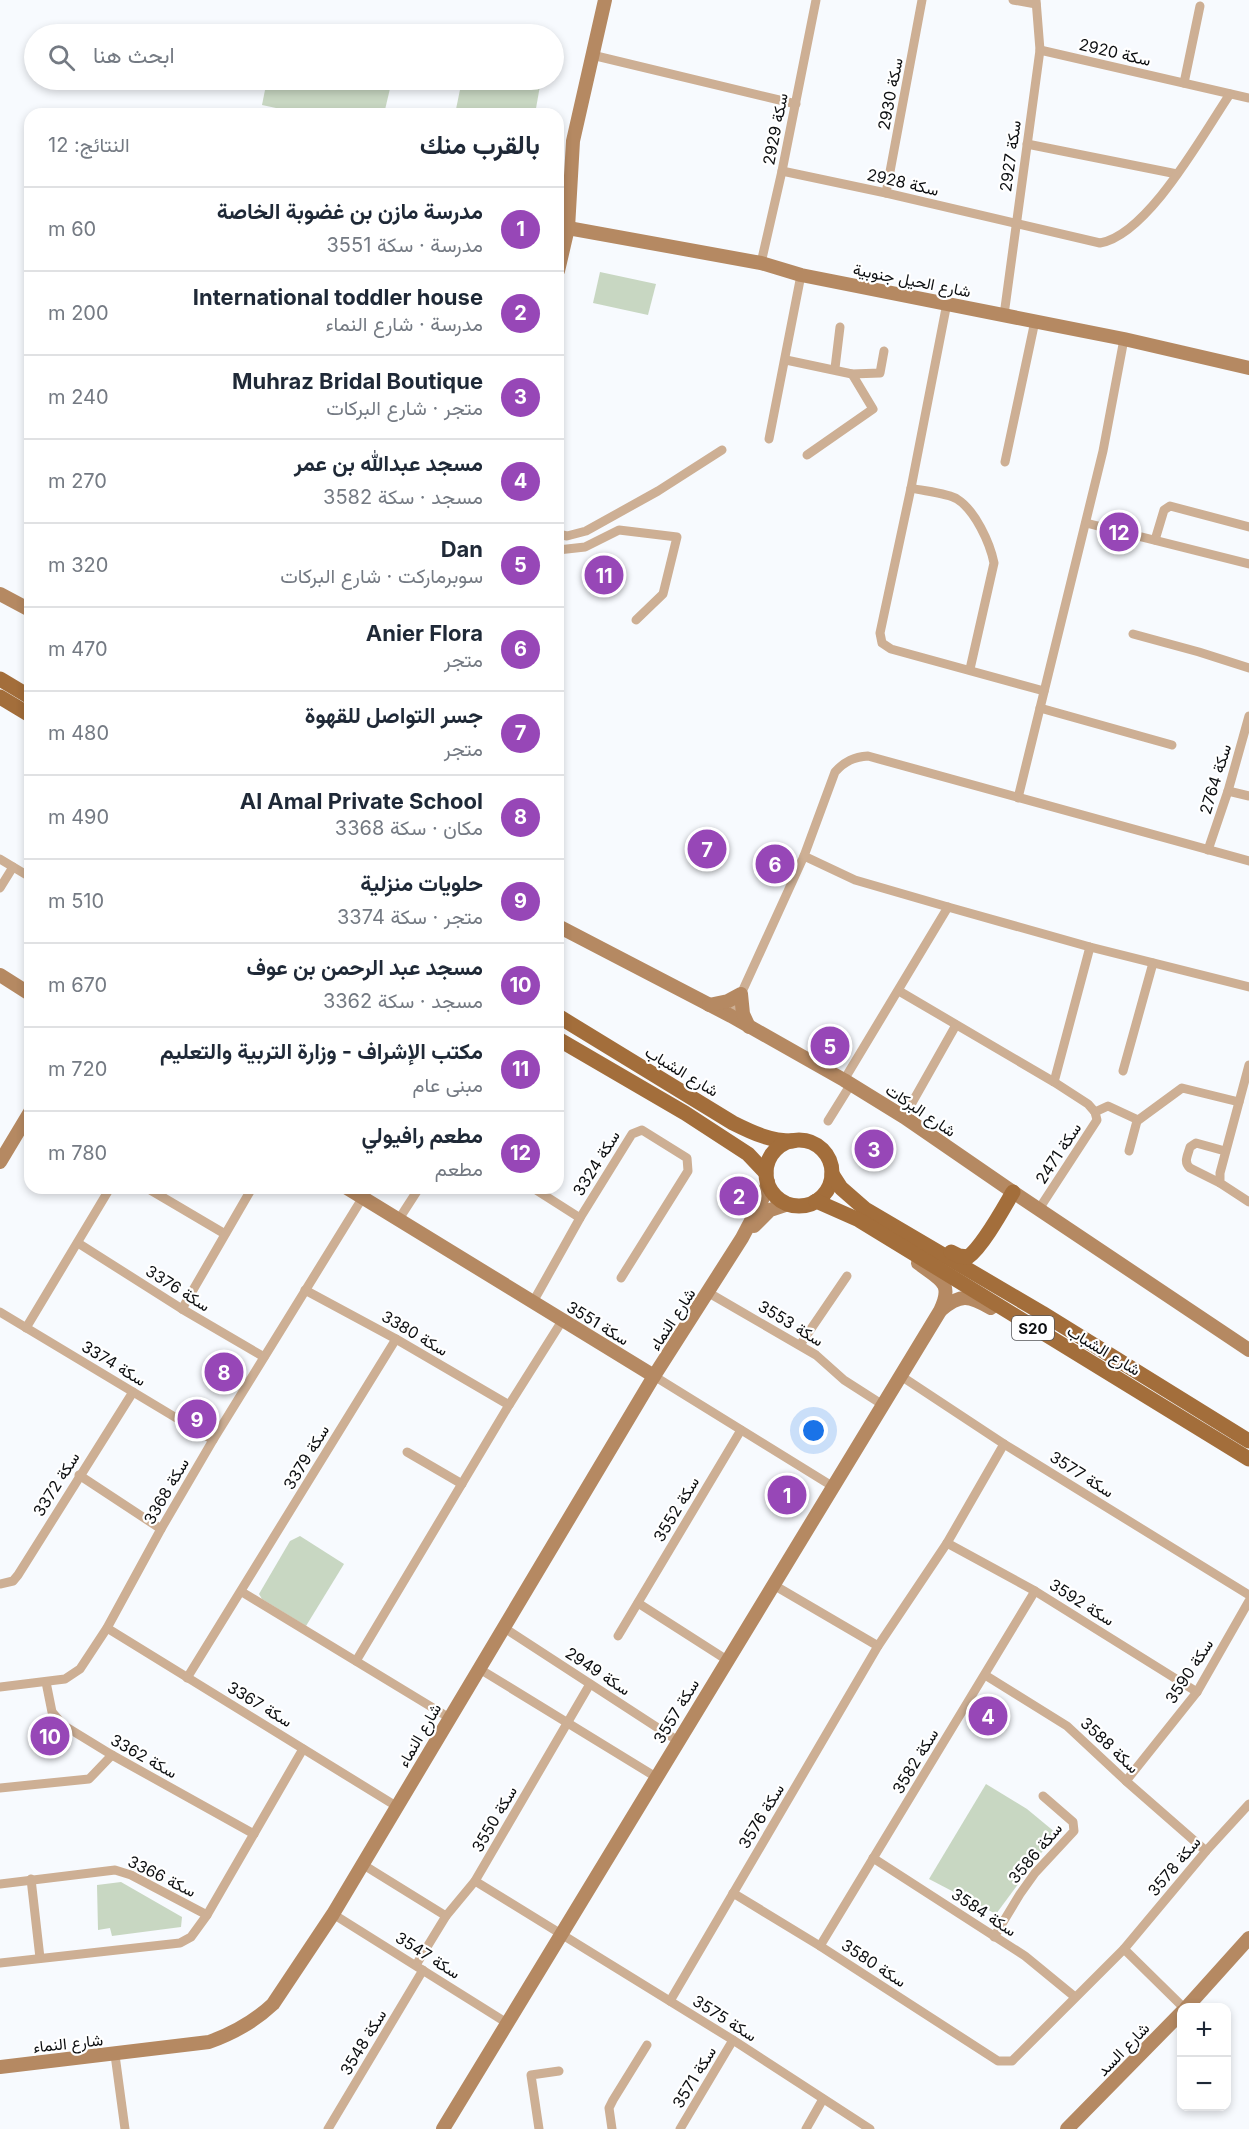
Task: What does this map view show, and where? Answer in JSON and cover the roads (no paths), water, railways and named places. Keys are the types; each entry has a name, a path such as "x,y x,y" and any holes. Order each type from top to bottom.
{"main road":[{"path":"0,679 24,693"},
{"path":"0,697 24,711"},
{"name":"شارع الشباب","path":"564,1021 733,1123 757,1135 778,1141 793,1141"},
{"path":"564,1042 685,1113 748,1154 767,1178 775,1195 788,1204"},
{"path":"767,1178 768,1164 777,1149 793,1141"},
{"name":"S20","path":"793,1141 811,1143 822,1149 830,1161 832,1174"},
{"path":"816,1201 830,1185 832,1174"},
{"name":"شارع الشباب","path":"832,1174 841,1188 856,1202 1249,1441"},
{"path":"894,1225 959,1256 968,1257 1000,1215 1013,1192"},
{"name":"شارع الشباب","path":"816,1201 842,1211 1249,1459"},
{"name":"S20","path":"788,1204 802,1205 816,1201"},
{"path":"986,1234 979,1254 982,1268 1042,1314"}],"street":[{"path":"564,245 568,228 573,141 605,0"},
{"name":"سكة 2929","path":"761,263 816,0"},
{"name":"سكة 2930","path":"886,193 922,0"},
{"path":"1013,0 1036,2"},
{"name":"سكة 2927","path":"1004,315 1040,50 1036,2"},
{"path":"1184,83 1200,6"},
{"name":"سكة 2920","path":"1040,50 1249,99"},
{"path":"592,55 796,104"},
{"name":"سكة 2928","path":"782,171 1100,243 1111,242 1141,218 1157,201 1230,94"},
{"path":"1027,144 1177,174"},
{"name":"شارع الحيل جنوبية","path":"568,228 761,263 801,275 1124,339 1249,368"},
{"path":"769,439 801,275"},
{"path":"947,303 880,633 882,643 891,649 1044,691"},
{"path":"1005,462 1035,321"},
{"path":"836,369 840,327"},
{"path":"1018,798 1103,451 1124,339"},
{"path":"786,360 852,374 880,373 884,351"},
{"path":"807,455 873,409 852,374"},
{"path":"564,534 574,535 596,526 658,491 722,450"},
{"path":"911,488 956,498 978,524 992,550 994,563 970,669"},
{"path":"1155,540 1164,510 1170,506 1249,527"},
{"path":"1086,522 1249,564"},
{"path":"564,549 585,547 619,530 677,537 663,594 636,620"},
{"path":"0,594 24,607"},
{"path":"1133,634 1249,668"},
{"path":"1040,708 1172,746"},
{"name":"سكة 2764","path":"1209,850 1249,716"},
{"path":"730,1016 804,856 835,772 849,760 858,756 868,756 1249,861"},
{"path":"1228,791 1249,796"},
{"path":"804,856 855,880 1090,947 1249,987"},
{"path":"0,859 24,873"},
{"path":"0,888 13,867"},
{"path":"828,1120 948,907"},
{"name":"شارع البركات","path":"564,929 730,1016 848,1082 904,1117 1249,1350"},
{"path":"1054,1082 1090,947"},
{"path":"1123,1071 1153,963"},
{"path":"0,975 24,990"},
{"path":"899,991 1054,1082 1088,1104 1095,1112 1108,1106 1137,1121"},
{"path":"709,1005 728,1001 741,994"},
{"path":"741,994 742,1014 749,1027"},
{"path":"904,1117 956,1025"},
{"path":"1220,1183 1225,1151 1248,1070"},
{"path":"1129,1151 1137,1121 1182,1088 1239,1102"},
{"name":"سكة 2471","path":"1039,1209 1097,1120 1095,1112"},
{"path":"0,1162 24,1122"},
{"name":"سكة 3324","path":"533,1302 580,1218 632,1134 642,1130 687,1158 688,1171 621,1278"},
{"path":"1225,1151 1196,1143 1190,1148 1187,1165 1249,1202"},
{"name":"شارع النماء","path":"0,2067 209,2042 229,2035 261,2016 280,1995 333,1914 448,1717 654,1376 742,1238 762,1200 767,1178"},
{"path":"26,1328 107,1194"},
{"path":"157,1194 225,1234"},
{"path":"182,1309 248,1194"},
{"name":"سكة 3551","path":"358,1194 832,1486"},
{"path":"399,1219 415,1194"},
{"name":"سكة 3324","path":"542,1194 580,1218"},
{"name":"سكة 3368","path":"0,1687 65,1679 80,1670 107,1628 213,1440 363,1197"},
{"name":"شارع النماء","path":"742,1238 770,1209 788,1204"},
{"path":"878,1233 943,1283 947,1297 940,1311"},
{"name":"سكة 3376","path":"78,1243 182,1309 264,1357"},
{"path":"801,1345 847,1276"},
{"name":"سكة 3380","path":"305,1290 396,1339 509,1405"},
{"name":"سكة 3553","path":"709,1293 801,1345 844,1380 883,1404"},
{"path":"940,1311 950,1302 964,1297 979,1301 1049,1338"},
{"name":"سكة 3557","path":"443,2129 772,1584 940,1311"},
{"name":"سكة 3374","path":"0,1312 213,1440"},
{"path":"356,1661 509,1405 562,1321"},
{"name":"سكة 3379","path":"188,1678 396,1339"},
{"name":"سكة 3577","path":"902,1376 1004,1444 1249,1595"},
{"name":"سكة 3372","path":"0,1584 13,1581 18,1575 133,1392"},
{"name":"سكة 3552","path":"618,1636 741,1430"},
{"name":"سكة 3576","path":"670,2001 878,1646 947,1543 1004,1444"},
{"path":"408,1452 462,1485"},
{"path":"79,1475 161,1529"},
{"name":"سكة 3592","path":"947,1543 1035,1591 1197,1692"},
{"path":"772,1584 878,1646"},
{"name":"سكة 3582","path":"820,1946 1035,1591"},
{"path":"242,1592 448,1717"},
{"name":"سكة 3590","path":"1126,1781 1197,1692 1249,1601"},
{"path":"638,1603 727,1660"},
{"name":"سكة 2949","path":"503,1627 678,1741"},
{"name":"سكة 3367","path":"107,1628 396,1806"},
{"path":"478,1668 656,1777"},
{"name":"سكة 3588","path":"985,1675 1067,1726 1206,1851"},
{"name":"سكة 3362","path":"46,1682 50,1707 59,1722 112,1755 254,1834"},
{"name":"سكة 3550","path":"446,1916 475,1881 590,1684"},
{"path":"0,1963 180,1943 191,1937 207,1915 303,1749"},
{"path":"0,1788 89,1779 112,1755"},
{"name":"سكة 3586","path":"994,1937 1030,1880 1074,1831 1073,1822 1043,1796"},
{"name":"سكة 3578","path":"998,2061 1012,2061 1017,2058 1124,1949 1206,1851 1249,1804"},
{"name":"سكة 3584","path":"873,1858 1025,1956 1075,1997"},
{"path":"362,1864 446,1916"},
{"name":"سكة 3366","path":"0,1884 115,1870 130,1875 207,1915"},
{"path":"31,1879 40,1958"},
{"path":"475,1881 562,1934"},
{"name":"سكة 3580","path":"733,1893 820,1946 998,2061"},
{"name":"سكة 3547","path":"333,1914 507,2023"},
{"name":"سكة 3548","path":"328,2129 446,1916"},
{"name":"سكة 3575","path":"562,1934 733,2040 870,2129"},
{"path":"1189,2003 1249,1938"},
{"path":"1124,1949 1181,2003"},
{"name":"شارع السد","path":"1069,2129 1177,2017"},
{"name":"سكة 3571","path":"680,2129 733,2040"},
{"path":"612,2129 609,2108 647,2045"},
{"path":"115,2055 125,2129"},
{"path":"539,2129 531,2075 559,2071"},
{"path":"806,2129 823,2099"}],"place":[{"name":"مطعم رافيولي","path":"1119,532"},
{"name":"مكتب الإشراف - وزارة التربية والتعليم","path":"604,575"},
{"name":"جسر التواصل للقهوة","path":"707,849"},
{"name":"Anier Flora","path":"775,864"},
{"name":"Dan","path":"830,1046"},
{"name":"Muhraz Bridal Boutique","path":"874,1149"},
{"name":"International toddler house","path":"739,1196"},
{"name":"Al Amal Private School","path":"224,1372"},
{"name":"حلويات منزلية","path":"197,1419"},
{"name":"مدرسة مازن بن غضوبة الخاصة","path":"787,1495"},
{"name":"مسجد عبدالله بن عمر","path":"988,1716"},
{"name":"مسجد عبد الرحمن بن عوف","path":"50,1736"}]}
